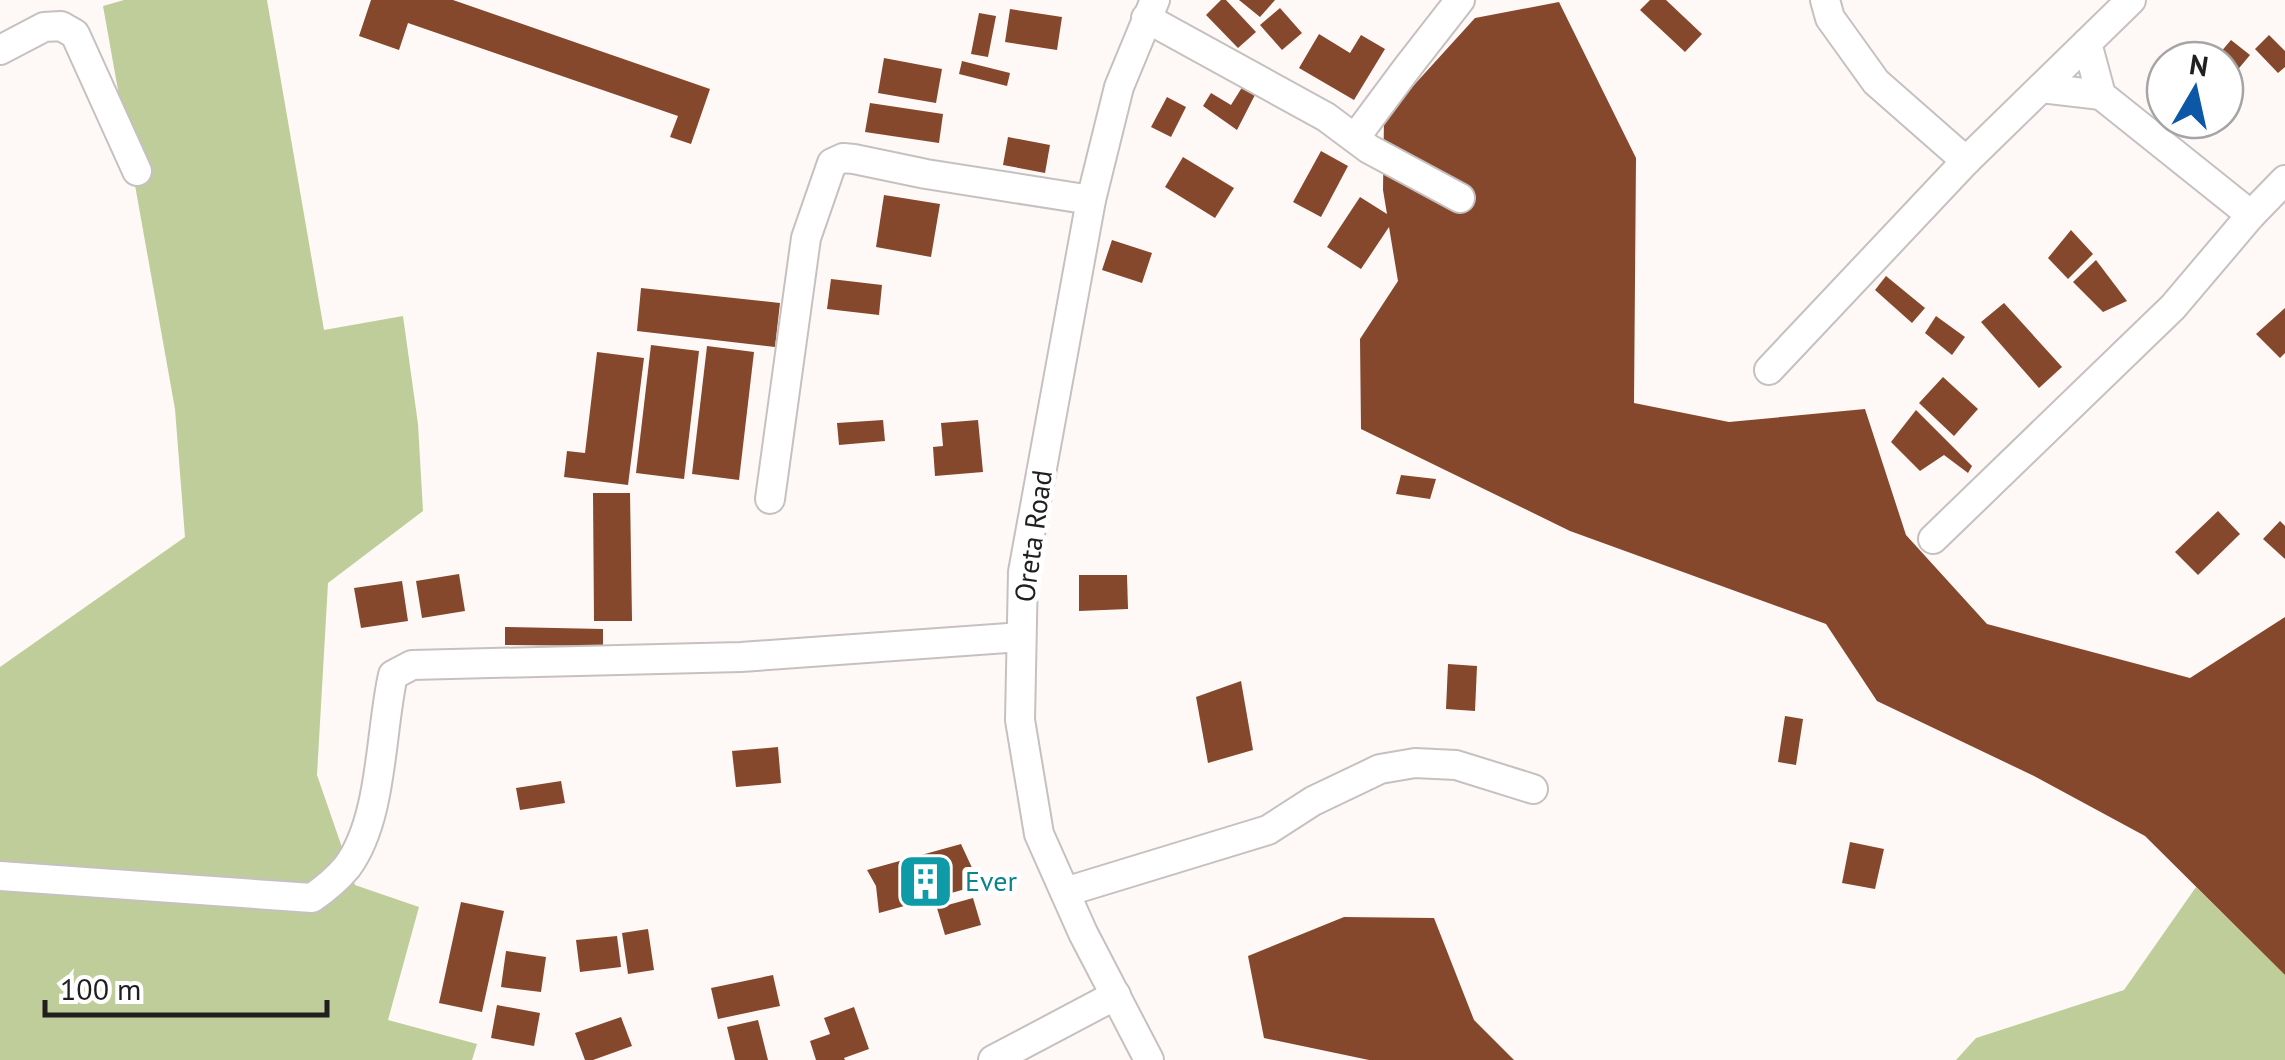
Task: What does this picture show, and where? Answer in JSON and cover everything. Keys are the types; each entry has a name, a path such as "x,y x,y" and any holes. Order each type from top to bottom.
{"street":[{"path":"1355,138 1460,0"},
{"path":"1825,0 1830,18 1876,82 1966,161"},
{"path":"1768,370 1966,161 2131,0"},
{"path":"1150,9 1326,117 1369,149 1460,198"},
{"name":"Oreta Road","path":"1150,9 1118,87 1091,200 1023,572 1020,720 1039,834 1083,933 1150,1060"},
{"path":"0,50 44,27 61,26 76,34 137,170"},
{"path":"2087,43 2102,95"},
{"path":"2041,88 2102,95 2250,216"},
{"path":"770,498 806,238 832,163 854,158 926,174 1091,200"},
{"path":"1934,539 2173,307 2285,180"},
{"path":"0,876 312,898 349,864 368,824 393,675 412,665 741,658 1022,636"},
{"path":"1065,892 1268,830 1313,801 1380,768 1414,763 1456,765 1533,789"},
{"path":"994,1060 1116,995"}],"green space":[{"path":"124,0 267,0 324,330 403,316 418,424 423,511 328,583 317,775 355,885 419,907 388,1020 477,1044 472,1060 0,1060 0,667 185,537 175,409 103,6"},
{"path":"2196,887 2285,975 2285,1060 1956,1060 1976,1038 2124,990"}],"building":[{"path":"371,0 453,0 710,89 691,144 670,137 678,116 408,23 399,50 359,36"},
{"path":"1226,0 1256,32 1238,48 1206,15"},
{"path":"1239,0 1275,0 1260,17"},
{"path":"1650,0 1666,0 1702,34 1685,52 1640,10"},
{"path":"1559,2 1636,158 1634,403 1729,422 1865,409 1906,535 1987,624 2190,678 2285,617 2285,975 2145,836 2034,776 1877,701 1826,624 1570,531 1361,429 1360,339 1398,281 1389,227 1361,269 1327,247 1360,197 1387,214 1383,190 1384,118 1475,18"},
{"path":"1280,8 1302,33 1282,50 1260,25"},
{"path":"1010,9 1062,17 1057,50 1005,42"},
{"path":"979,13 996,16 988,57 971,54"},
{"path":"1319,34 1350,53 1361,35 1385,49 1354,100 1299,68"},
{"path":"2269,35 2285,51 2285,67 2278,73 2255,49"},
{"path":"884,58 942,69 936,103 878,93"},
{"path":"962,61 1010,73 1007,86 959,74"},
{"path":"1246,81 1258,89 1237,130 1203,106 1211,93 1231,105"},
{"path":"1167,97 1186,107 1171,137 1151,127"},
{"path":"870,103 943,114 939,143 865,132"},
{"path":"1008,137 1050,145 1045,173 1003,165"},
{"path":"1321,151 1348,166 1321,217 1293,202"},
{"path":"1183,157 1234,188 1215,218 1165,187"},
{"path":"884,195 940,204 931,257 876,247"},
{"path":"2071,230 2093,254 2068,279 2048,258"},
{"path":"1112,240 1152,253 1142,283 1102,270"},
{"path":"2096,260 2127,301 2103,312 2073,282"},
{"path":"1886,276 1925,308 1912,323 1875,290"},
{"path":"831,279 882,285 879,315 827,309"},
{"path":"641,288 780,303 775,347 637,331"},
{"path":"2004,303 2062,367 2039,388 1981,322"},
{"path":"2285,308 2285,353 2280,358 2256,334"},
{"path":"1936,316 1965,337 1952,355 1925,333"},
{"path":"651,345 699,351 684,479 636,473"},
{"path":"707,346 754,352 739,480 692,474"},
{"path":"597,352 644,358 628,485 564,477 567,451 585,453"},
{"path":"1943,377 1978,409 1954,436 1919,403"},
{"path":"1916,410 1972,466 1968,473 1944,455 1920,471 1891,442"},
{"path":"883,420 885,441 839,445 837,423"},
{"path":"978,420 983,472 935,476 933,447 943,446 941,423"},
{"path":"1401,475 1436,479 1430,499 1396,494"},
{"path":"593,493 630,493 632,621 594,621"},
{"path":"2218,511 2240,534 2198,575 2175,552"},
{"path":"2280,521 2285,526 2285,559 2263,539"},
{"path":"459,574 465,611 422,618 416,581"},
{"path":"1079,575 1127,575 1128,609 1079,611"},
{"path":"402,581 408,621 361,628 354,588"},
{"path":"505,627 603,629 603,646 505,645"},
{"path":"1448,664 1477,666 1475,711 1446,709"},
{"path":"1241,681 1253,750 1208,763 1196,697"},
{"path":"1785,716 1803,719 1796,765 1778,762"},
{"path":"778,747 781,783 736,787 732,751"},
{"path":"561,781 565,803 520,810 516,788"},
{"path":"1850,842 1884,849 1875,889 1842,883"},
{"name":"Ever","path":"961,844 980,885 879,913 876,886 867,870"},
{"path":"973,898 981,925 945,935 937,908"},
{"path":"461,902 504,911 482,1012 439,1003"},
{"path":"1344,917 1434,918 1474,1020 1514,1060 1369,1060 1264,1038 1248,956"},
{"path":"648,929 654,970 628,974 622,933"},
{"path":"617,936 621,967 580,972 576,940"},
{"path":"506,951 546,957 541,992 501,987"},
{"path":"773,975 780,1006 718,1019 711,988"},
{"path":"497,1005 540,1013 534,1046 491,1038"},
{"path":"854,1007 869,1049 845,1060 816,1060 810,1041 830,1034 824,1018"},
{"path":"621,1017 632,1046 585,1060 575,1033"},
{"path":"758,1020 768,1060 735,1060 727,1027"}],"place":[{"name":"Ever","path":"926,881"}]}
